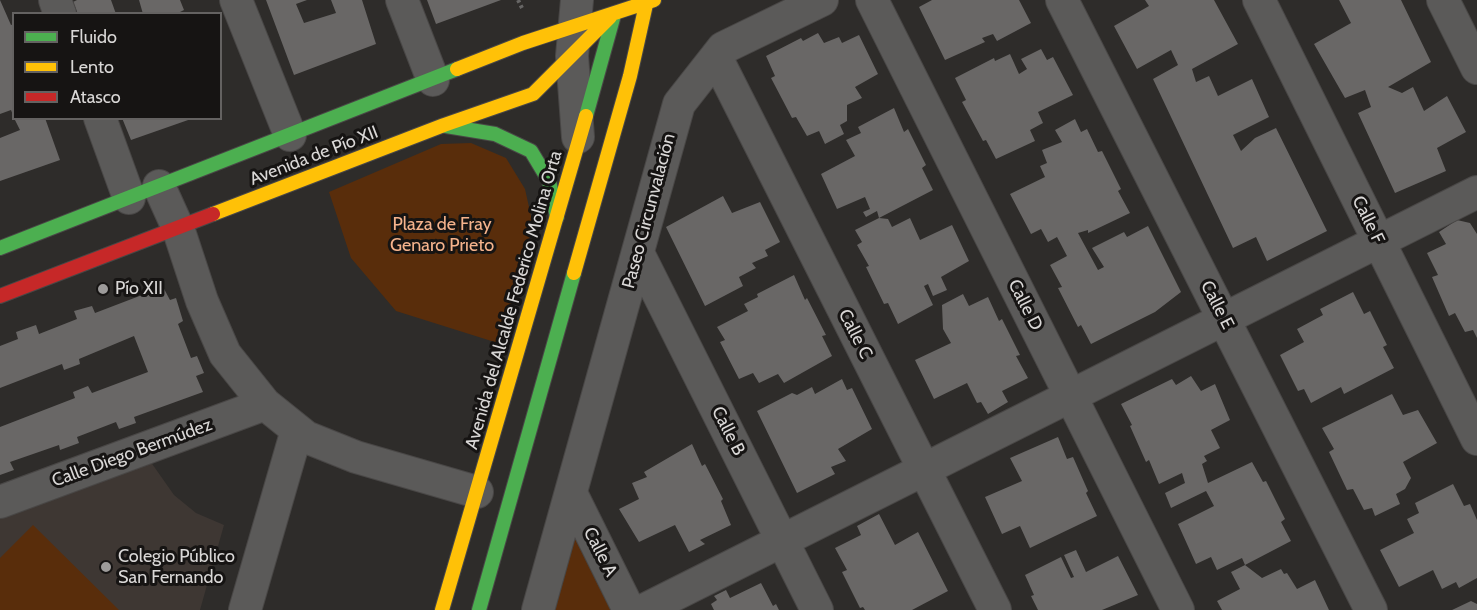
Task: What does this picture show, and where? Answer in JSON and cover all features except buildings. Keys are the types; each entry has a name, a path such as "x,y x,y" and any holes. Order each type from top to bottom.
{"main road":[{"path":"479,610 649,1 616,6 575,27"},
{"name":"Avenida de Pío XII","path":"0,248 523,44 575,27 616,6"},
{"name":"Avenida del Alcalde Federico Molina Orta","path":"442,610 557,218 616,6"},
{"name":"Avenida de Pío XII","path":"0,296 444,125 533,94 575,27"},
{"path":"444,125 495,134 531,151 549,181 557,218"}],"street":[{"path":"236,0 290,135"},
{"path":"402,0 433,80"},
{"name":"Paseo Circunvalación","path":"538,610 679,104 723,48 822,0"},
{"name":"Calle D","path":"872,0 1178,610"},
{"name":"Calle E","path":"1062,0 1371,610"},
{"name":"Calle F","path":"1259,0 1477,439"},
{"path":"1443,0 1477,68"},
{"path":"575,27 578,144"},
{"name":"Calle C","path":"716,57 995,610"},
{"path":"101,120 129,198"},
{"path":"159,186 178,228 202,301 225,354 265,404 306,437 356,457 477,492"},
{"path":"644,610 1477,192"},
{"name":"Calle B","path":"638,253 817,610"},
{"name":"Calle Diego Bermúdez","path":"0,502 265,404"},
{"path":"244,610 297,430"},
{"name":"Calle A","path":"571,494 629,610"}],"shaded area":[{"name":"Colegio Público San Fernando","path":"148,458 174,495 196,513 224,525 200,610 0,610 0,513"}],"green space":[{"name":"Plaza de Fray Genaro Prieto","path":"471,143 506,158 525,189 533,225 501,344 396,311 351,258 329,192 441,144"},
{"path":"574,524 616,610 549,610"},
{"path":"33,525 119,610 0,610 0,558"}],"traffic: fast":[{"path":"586,116 614,15"},
{"path":"0,248 457,69"},
{"path":"446,126 495,134 531,151 549,181 557,217"},
{"path":"479,610 574,273"}],"traffic: slow":[{"path":"574,273 630,76 647,0"},
{"path":"457,69 523,43 654,0"},
{"path":"213,214 444,125 533,94 610,17"},
{"path":"442,610 586,116"}],"traffic: jam":[{"path":"0,296 213,214"}],"place":[{"name":"Pío XII","path":"103,289"},
{"name":"Colegio Público San Fernando","path":"106,567"}]}
